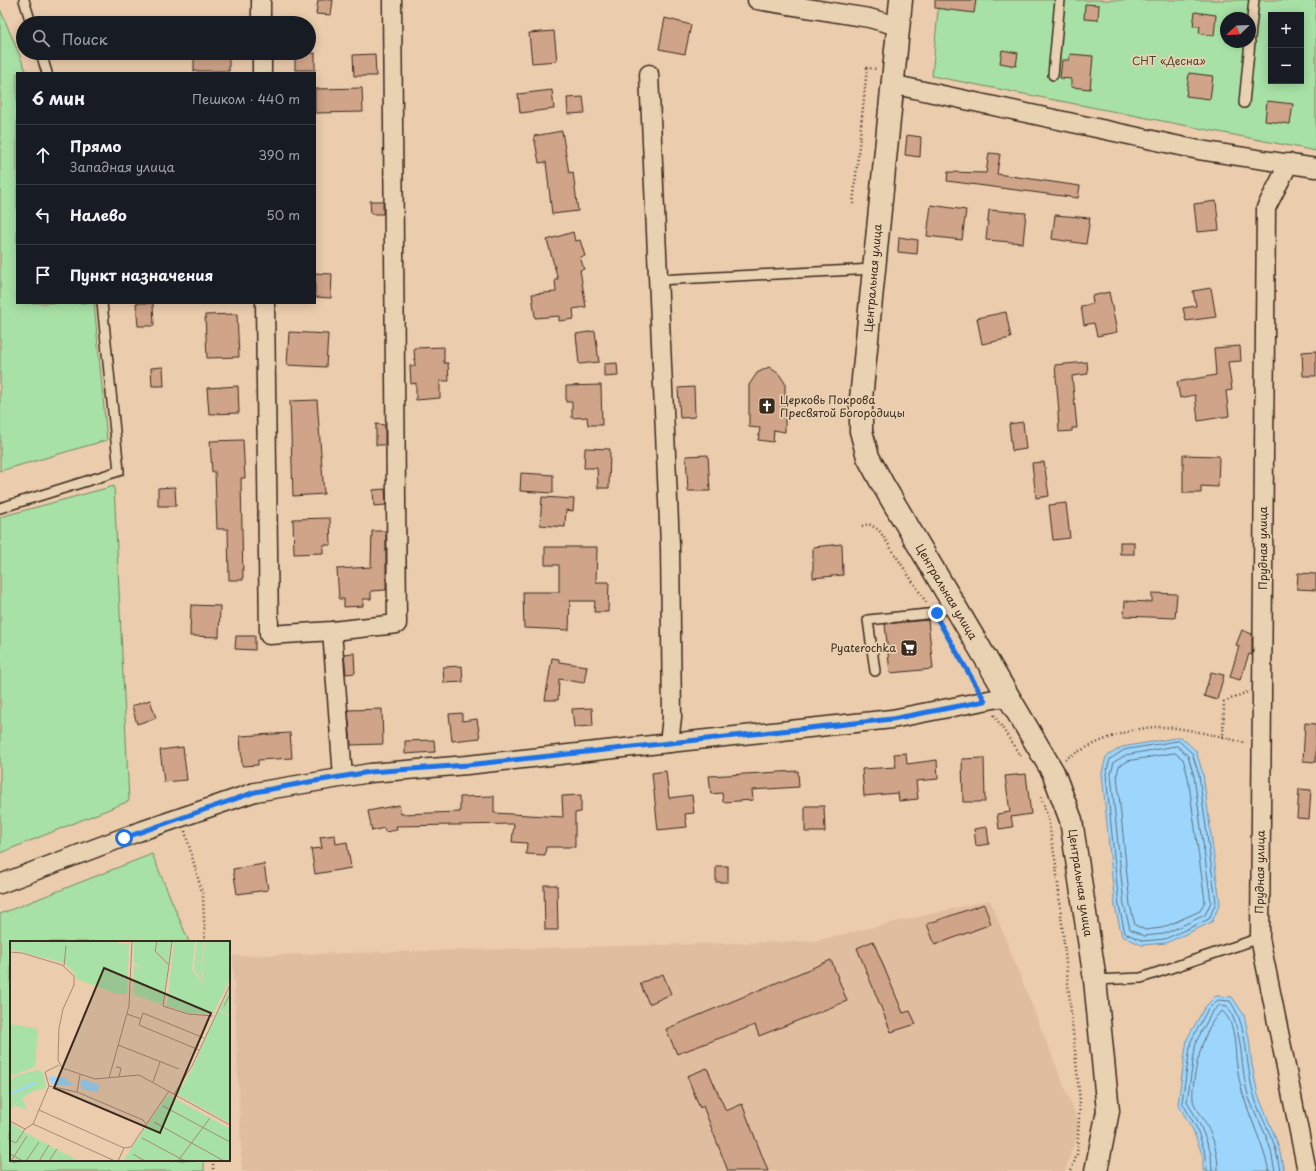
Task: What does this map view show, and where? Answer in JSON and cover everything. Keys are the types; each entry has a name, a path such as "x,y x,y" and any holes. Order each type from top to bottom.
{"street":[{"path":"261,0 261,16"},
{"path":"265,304 269,635 332,631 397,624 392,0"},
{"path":"758,0 869,18 898,26"},
{"name":"Центральная улица","path":"901,0 891,84 861,399 861,431 868,457 882,484 1053,772 1071,820 1095,980 1108,1111 1096,1171"},
{"path":"262,60 262,72"},
{"path":"649,74 670,545 672,716 669,743"},
{"path":"891,84 1199,150 1316,168"},
{"name":"Прудная улица","path":"1289,163 1266,208 1260,938 1307,1171"},
{"path":"332,631 343,776"},
{"path":"0,884 181,817 255,792 370,772 467,765 892,719 1009,696"}],"lane":[{"path":"24,0 29,16"},
{"path":"1053,75 1060,0"},
{"path":"1253,12 1254,0"},
{"path":"1244,103 1249,48"},
{"path":"43,60 48,72"},
{"path":"658,280 874,268"},
{"path":"0,508 119,471 102,304"},
{"path":"875,671 868,620 934,613 954,604"},
{"path":"1095,980 1141,978 1260,938"}],"path":[{"path":"853,204 867,68"},
{"path":"862,526 869,524 879,530 934,613 985,701 1023,759"},
{"path":"1223,737 1224,702 1262,686"},
{"path":"1061,760 1083,749 1122,734 1155,727 1189,730 1262,747"},
{"path":"1040,792 1048,818 1056,865 1080,1101 1078,1154 1071,1171"},
{"path":"181,817 203,896 205,941"},
{"path":"212,1161 213,1171"}],"shaded area":[{"path":"990,900 1080,1126 1065,1171 242,1171 233,956 815,941"}],"green space":[{"name":"СНТ «Десна»","path":"939,0 1316,0 1316,151 932,76"},
{"path":"0,9 16,47 16,60 22,60 27,72 16,72 16,304 94,304 107,440 0,471"},
{"path":"114,486 129,801 0,853 0,517"},
{"path":"152,854 189,941 10,941 10,1161 204,1161 204,1171 0,1171 0,914"}],"water":[{"path":"1181,737 1196,751 1203,774 1220,903 1212,922 1166,943 1142,945 1122,936 1115,907 1102,773 1106,757 1122,747"},
{"path":"1216,996 1232,997 1244,1015 1258,1095 1278,1144 1284,1171 1203,1171 1203,1156 1193,1130 1178,1104 1187,1039 1205,1007"}],"building":[{"path":"318,0 333,0 331,15 316,14"},
{"path":"935,0 976,0 974,13 935,8"},
{"path":"1085,4 1099,5 1098,20 1084,19"},
{"path":"1195,12 1216,15 1214,36 1199,33 1200,26 1193,26"},
{"path":"665,18 691,25 685,54 659,49"},
{"path":"554,31 557,61 532,63 529,33"},
{"path":"1002,50 1018,53 1016,66 1000,63"},
{"path":"375,54 376,76 354,76 353,55"},
{"path":"1070,54 1093,56 1090,89 1071,87 1071,79 1060,78 1062,60 1069,60"},
{"path":"194,60 229,60 229,71 194,71"},
{"path":"295,60 315,60 315,70 295,70"},
{"path":"1189,73 1213,76 1210,99 1186,96"},
{"path":"362,88 363,112 316,113 316,89"},
{"path":"552,90 554,109 520,113 518,94"},
{"path":"583,97 585,113 568,114 567,98"},
{"path":"1267,101 1293,104 1290,124 1265,121"},
{"path":"562,131 569,173 573,172 578,211 552,214 546,162 539,163 534,136"},
{"path":"907,135 921,137 920,157 905,155"},
{"path":"989,153 1000,154 997,174 1080,186 1078,198 947,181 948,172 986,173"},
{"path":"370,201 383,201 383,214 371,214"},
{"path":"1216,201 1219,230 1197,232 1194,204"},
{"path":"931,205 966,210 962,240 927,236"},
{"path":"989,210 1026,213 1023,243 986,240"},
{"path":"1055,215 1090,218 1086,244 1052,239"},
{"path":"573,232 575,241 580,240 585,256 580,257 584,269 580,270 586,307 573,309 574,319 559,321 559,316 535,318 532,294 556,292 555,279 558,279 547,240"},
{"path":"899,237 918,240 917,254 898,252"},
{"path":"316,273 332,274 331,298 316,297"},
{"path":"1211,288 1216,317 1186,321 1183,308 1196,306 1193,291"},
{"path":"1109,292 1117,332 1097,336 1094,323 1084,325 1081,306 1093,304 1092,296"},
{"path":"136,304 153,304 154,326 138,326"},
{"path":"1006,312 1011,338 982,344 977,318"},
{"path":"237,314 239,357 207,358 205,315"},
{"path":"595,331 599,362 579,364 576,334"},
{"path":"289,332 328,334 326,367 287,365"},
{"path":"1240,346 1241,361 1228,362 1232,390 1226,391 1229,416 1198,421 1195,395 1180,398 1177,382 1216,375 1214,348"},
{"path":"444,347 444,363 448,363 449,381 440,381 440,398 416,400 416,383 411,384 410,366 415,366 414,348"},
{"path":"1316,351 1316,376 1303,376 1302,352"},
{"path":"1087,362 1088,374 1072,376 1077,428 1072,428 1072,431 1059,432 1055,365"},
{"path":"617,363 618,376 604,377 604,364"},
{"path":"163,367 164,386 152,386 151,368"},
{"name":"Церковь Покрова Пресвятой Богородицы","path":"769,367 779,374 785,383 785,432 774,430 773,442 758,440 760,428 749,427 749,385 757,373"},
{"path":"601,385 602,425 588,425 587,417 572,418 572,402 566,402 566,386"},
{"path":"238,386 239,413 209,414 207,388"},
{"path":"694,387 695,417 680,418 678,388"},
{"path":"317,400 324,494 293,496 290,401"},
{"path":"1023,422 1026,449 1012,451 1009,424"},
{"path":"376,424 385,425 385,445 376,445"},
{"path":"243,440 245,478 241,478 243,580 229,580 228,529 217,529 215,472 212,472 210,441"},
{"path":"585,448 610,449 609,488 598,488 597,468 584,468"},
{"path":"708,455 710,491 688,491 686,456"},
{"path":"1183,455 1219,456 1218,487 1201,486 1201,493 1183,493"},
{"path":"1044,462 1049,496 1036,498 1032,463"},
{"path":"521,473 553,475 553,493 520,491"},
{"path":"175,487 176,506 158,506 158,488"},
{"path":"385,489 386,505 374,506 373,490"},
{"path":"542,497 574,499 573,511 566,510 565,527 540,525"},
{"path":"1066,503 1070,538 1053,540 1049,505"},
{"path":"330,518 331,545 323,545 323,553 294,554 293,519"},
{"path":"372,531 386,531 386,590 371,591 371,599 363,599 363,606 344,607 344,599 339,599 337,569 371,567"},
{"path":"1120,542 1134,542 1134,554 1120,554"},
{"path":"842,544 843,575 813,578 813,547"},
{"path":"545,547 597,547 596,582 609,582 608,612 594,612 595,601 570,601 569,630 524,628 523,592 559,592 559,565 545,565"},
{"path":"1298,573 1316,574 1316,590 1297,589"},
{"path":"1152,593 1177,594 1175,618 1124,616 1125,601 1152,602"},
{"path":"191,605 220,606 219,637 190,636"},
{"name":"Pyaterochka","path":"928,620 933,669 890,673 885,624"},
{"path":"1242,630 1252,634 1252,655 1249,654 1240,680 1230,677 1239,646 1236,645"},
{"path":"236,636 255,636 255,650 235,649"},
{"path":"354,653 355,673 346,674 344,654"},
{"path":"552,658 559,659 559,662 587,666 584,683 559,679 558,700 545,700"},
{"path":"462,666 463,682 444,683 443,667"},
{"path":"1211,672 1224,675 1217,700 1204,696"},
{"path":"150,700 156,718 137,724 132,706"},
{"path":"592,708 593,726 574,727 572,709"},
{"path":"382,709 383,744 351,745 348,710"},
{"path":"462,713 462,721 477,719 480,738 452,741 449,714"},
{"path":"1305,723 1316,724 1316,762 1303,761"},
{"path":"290,733 292,758 258,760 258,765 242,766 240,736"},
{"path":"434,740 435,752 405,754 405,741"},
{"path":"183,747 187,780 164,782 160,750"},
{"path":"906,753 907,764 937,760 938,779 916,781 918,799 899,801 898,793 864,796 862,769 896,767 894,754"},
{"path":"984,758 985,802 963,802 962,759"},
{"path":"666,771 669,798 692,795 694,813 685,814 687,827 658,830 652,773"},
{"path":"798,771 799,787 752,790 753,800 723,802 722,793 711,794 709,776"},
{"path":"1026,774 1031,814 1011,817 1013,827 999,829 997,814 1010,812 1005,776"},
{"path":"1299,789 1311,790 1309,819 1297,818"},
{"path":"581,795 581,812 575,813 575,847 546,847 545,855 526,854 527,843 512,842 514,824 396,826 397,830 385,832 384,828 372,831 368,811 399,805 401,814 460,812 460,797 494,796 494,813 563,817 562,796"},
{"path":"805,806 824,806 825,832 805,832"},
{"path":"987,827 989,844 976,846 974,829"},
{"path":"335,835 336,844 347,842 351,868 315,874 311,849 322,848 320,837"},
{"path":"264,864 268,890 237,894 233,869"},
{"path":"716,866 728,866 728,882 716,882"},
{"path":"544,885 557,885 558,930 545,930"},
{"path":"984,904 991,924 935,945 927,924"},
{"path":"873,941 903,1013 910,1011 916,1024 891,1032 857,948"},
{"path":"831,960 847,1001 759,1036 755,1025 677,1054 666,1029"},
{"path":"663,974 671,994 649,1004 640,983"},
{"path":"707,1068 726,1111 742,1104 768,1171 728,1171 703,1106 700,1108 687,1076"}],"place":[{"name":"Церковь Покрова Пресвятой Богородицы","path":"767,406"},
{"name":"Pyaterochka","path":"909,648"}],"route":[{"path":"124,838 255,792 370,772 467,765 892,719 956,708 985,701 934,613 937,613"}]}
